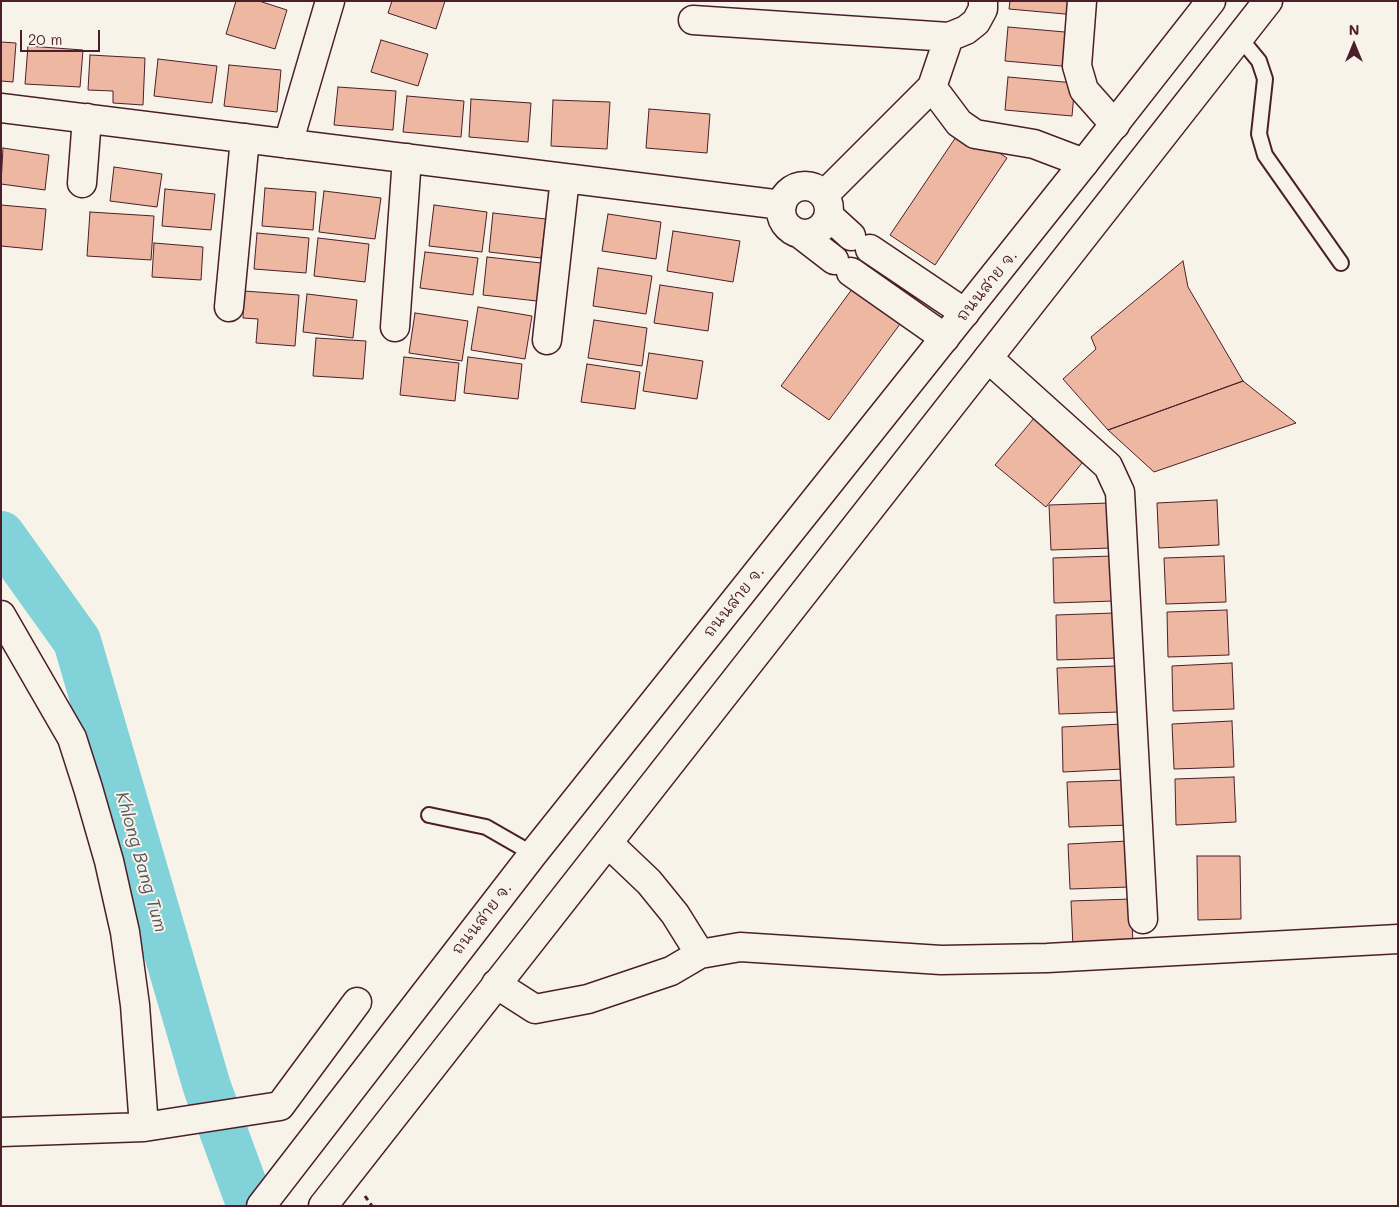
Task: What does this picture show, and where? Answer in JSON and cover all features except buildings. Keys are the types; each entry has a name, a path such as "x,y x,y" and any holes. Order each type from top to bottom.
{"street":[{"path":"288,144 330,1"},
{"path":"693,20 949,37 966,30 976,22 983,9 983,1"},
{"path":"1082,1 1077,66 1084,90 1115,125"},
{"name":"ถนนสาย จ.","path":"261,1206 533,854 1115,125 1211,1"},
{"path":"329,1197 1268,1"},
{"path":"799,233 812,233 823,227 827,205 932,87 949,37"},
{"path":"932,87 959,123 975,134 1034,144 1084,164"},
{"path":"1,108 782,205"},
{"path":"82,183 86,118"},
{"path":"230,307 245,138"},
{"path":"395,327 407,158"},
{"path":"547,340 565,178"},
{"path":"945,338 791,229 785,223 782,214 782,205 786,195 795,189 806,186 816,189 827,205 861,242 965,313"},
{"path":"988,358 1108,466 1120,492 1143,919"},
{"path":"1,614 72,738 109,861 125,932 135,1005 144,1127"},
{"path":"608,843 649,882 675,914 700,954"},
{"path":"496,984 535,1009 588,999 671,971 700,954 740,947 941,960 1047,958 1398,939"},
{"path":"1,1132 144,1127 280,1106 357,1002"}],"lane":[{"path":"1240,38 1259,61 1264,79 1259,134 1264,155 1341,263"},
{"path":"429,815 486,827 533,854"}],"waterway":[{"name":"Khlong Bang Tum","path":"1,535 77,641 207,1087 251,1206"}]}
